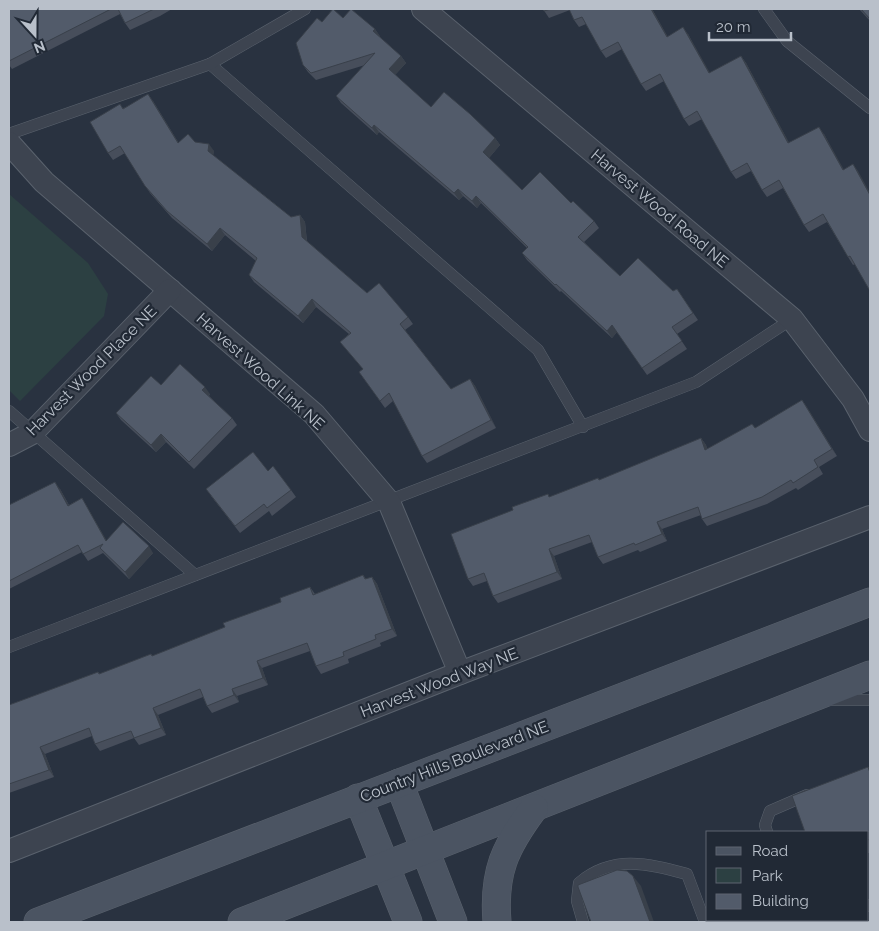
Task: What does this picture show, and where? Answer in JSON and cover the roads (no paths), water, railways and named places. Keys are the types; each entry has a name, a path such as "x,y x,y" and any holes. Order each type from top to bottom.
{"main road":[{"name":"Country Hills Boulevard NE","path":"38,922 870,602"},
{"path":"242,922 870,675"},
{"path":"399,783 452,922"},
{"path":"358,798 408,922"},
{"path":"498,922 497,886 508,845 534,808"}],"street":[{"name":"Harvest Wood Road NE","path":"423,9 792,318 853,399 870,430"},
{"name":"Harvest Wood Link NE","path":"9,143 44,182 314,414 389,502 460,673"},
{"name":"Harvest Wood Place NE","path":"9,445 32,433 170,290"},
{"name":"Harvest Wood Way NE","path":"9,851 460,673 870,517"}],"lane":[{"path":"9,134 210,64 305,9"},
{"path":"764,9 787,41 870,108"},
{"path":"210,64 538,350 583,427"},
{"path":"9,647 696,382 792,318"},
{"path":"9,411 196,575"},
{"path":"809,700 870,700"},
{"path":"768,831 765,825 770,811 814,792"},
{"path":"583,922 577,901 579,883 588,875 627,862 647,863 687,874 705,922"}]}
